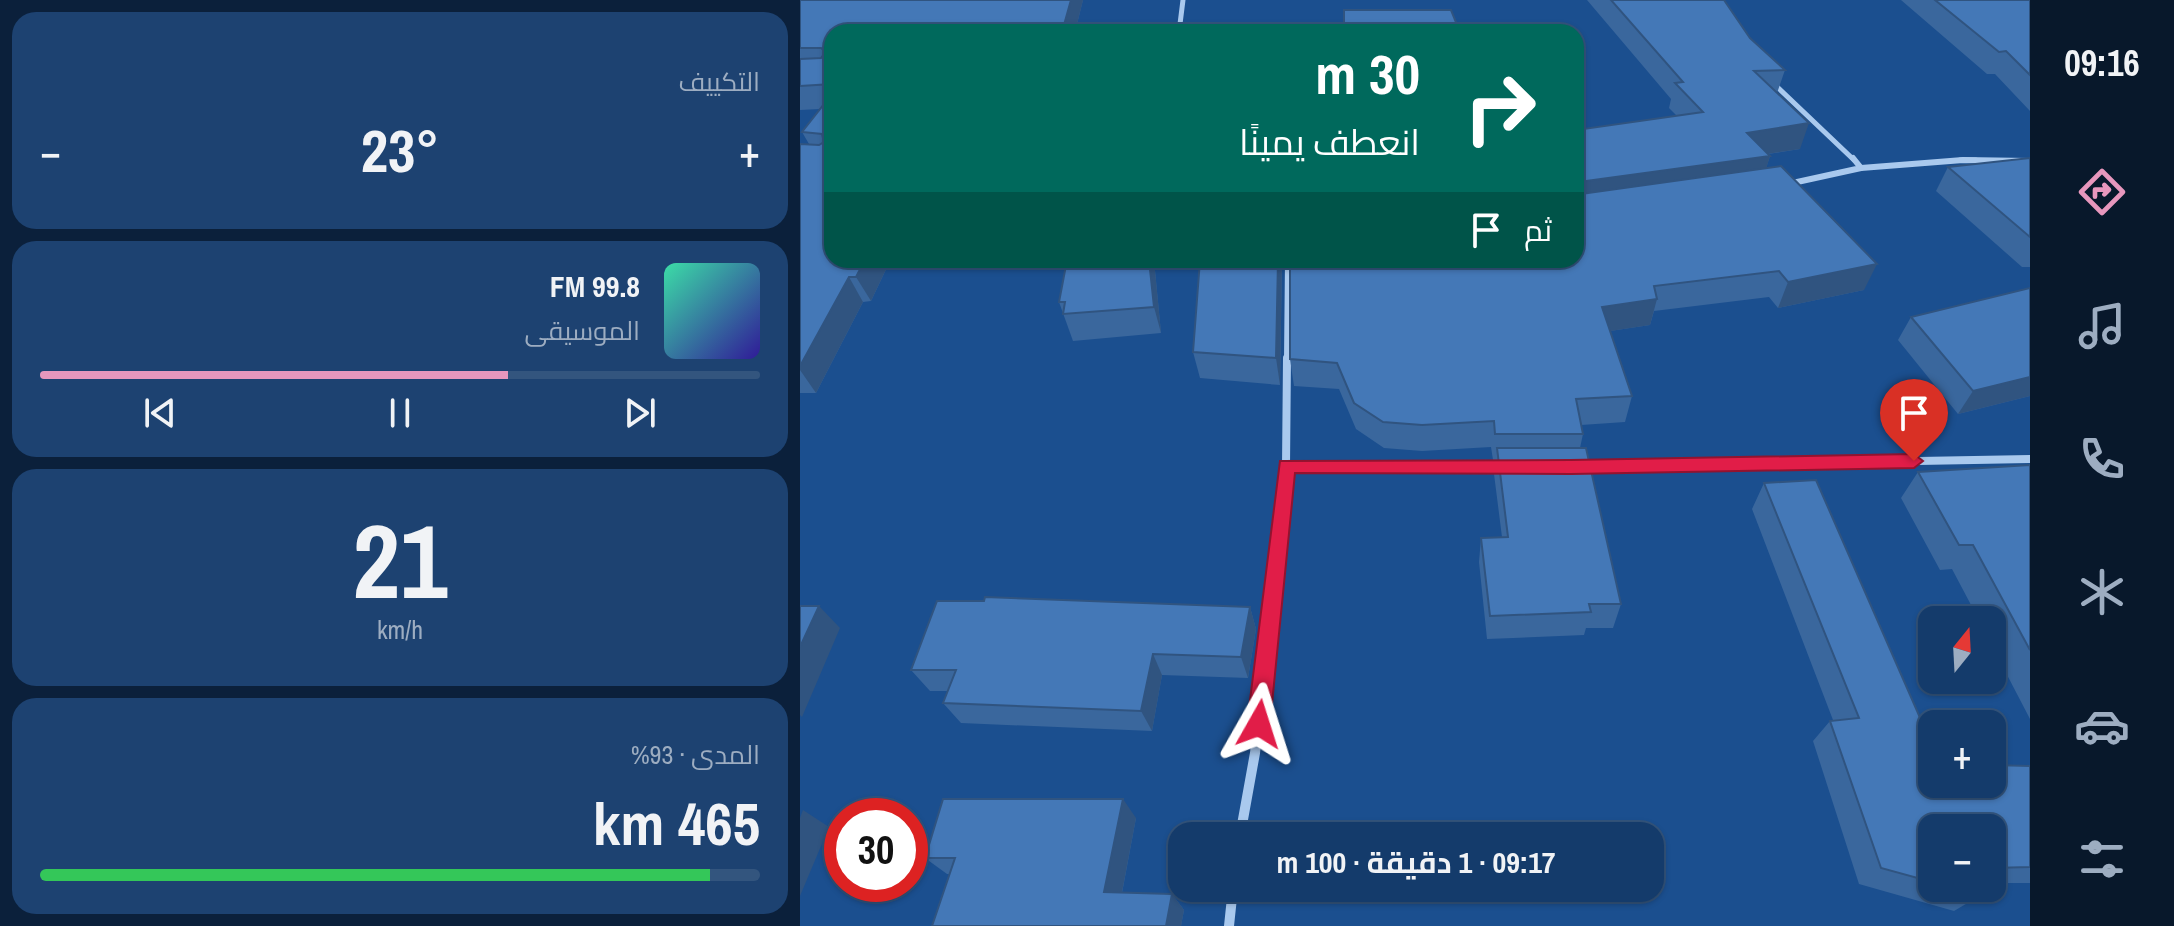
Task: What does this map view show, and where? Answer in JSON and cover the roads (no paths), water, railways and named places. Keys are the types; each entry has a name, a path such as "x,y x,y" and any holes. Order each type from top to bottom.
{"street":[{"path":"1180,24 1183,0"},
{"path":"1769,79 1846,150 1861,168"},
{"path":"1773,187 1861,168 1963,160 2030,161"},
{"path":"1243,822 1255,753 1286,466 1288,268"},
{"path":"1571,467 2030,459"},
{"path":"1286,466 1523,467"},
{"path":"1229,926 1232,902"}]}
